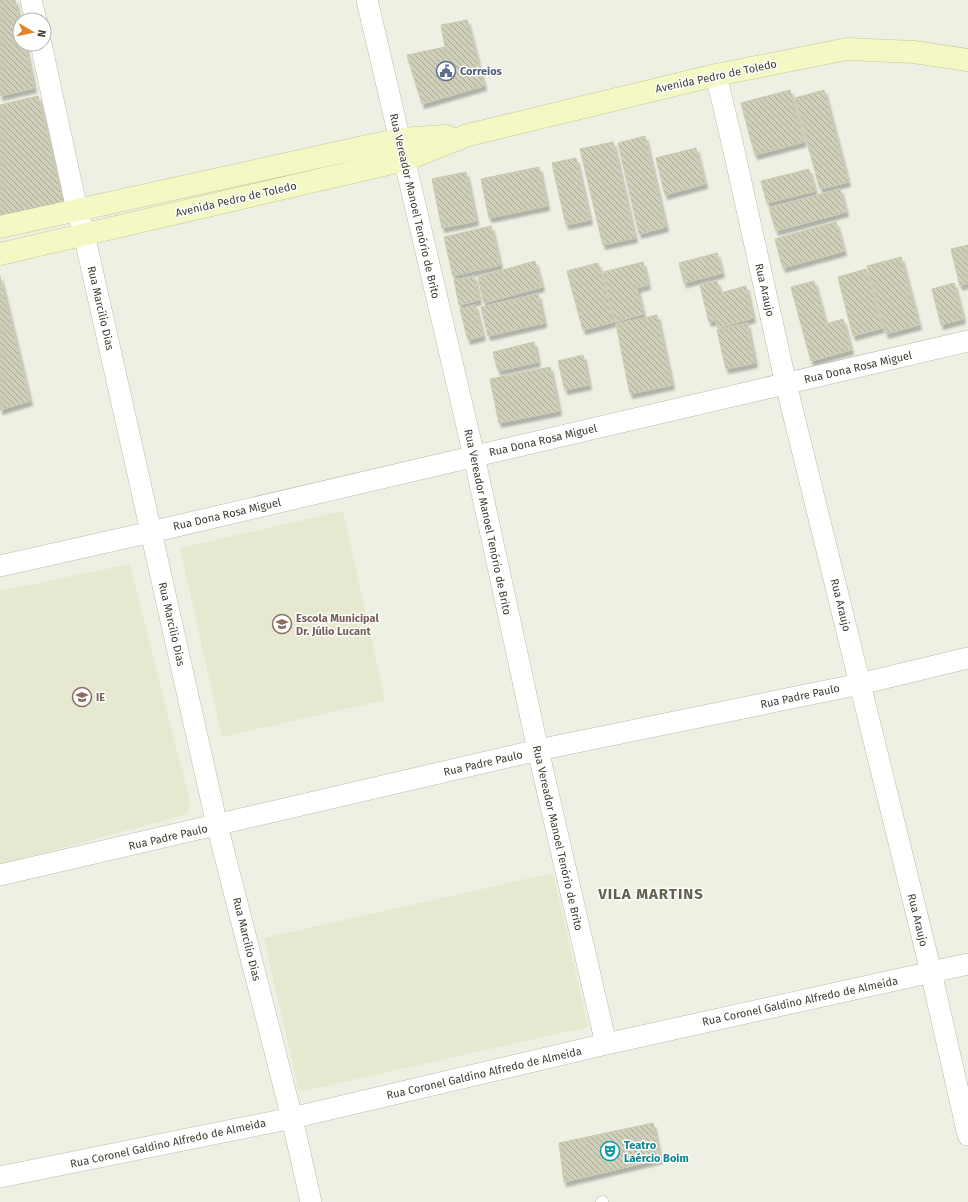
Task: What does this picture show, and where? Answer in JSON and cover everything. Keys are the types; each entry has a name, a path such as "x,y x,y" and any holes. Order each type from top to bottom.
{"main road":[{"name":"Avenida Pedro de Toledo","path":"0,254 84,234 402,150 716,75 847,49 914,52 968,60"},
{"name":"Avenida Pedro de Toledo","path":"0,227 77,210 402,150"}],"street":[{"path":"31,0 34,12"},
{"name":"Rua Vereador Manoel Tenório de Brito","path":"367,0 474,456 538,750 606,1044"},
{"name":"Rua Marcílio Dias","path":"43,52 77,210 84,234 217,825 292,1118 311,1202"},
{"name":"Rua Araujo","path":"716,75 786,384 931,972 968,1134"},
{"name":"Rua Dona Rosa Miguel","path":"0,566 968,341"},
{"name":"Rua Padre Paulo","path":"0,875 538,750 860,684 968,658"},
{"name":"Rua Coronel Galdino Alfredo de Almeida","path":"0,1178 292,1118 606,1044 968,964"}],"shaded area":[{"name":"Escola Municipal Dr. Júlio Lucant","path":"343,511 385,700 222,737 180,548"},
{"name":"IE","path":"130,564 190,802 187,814 0,865 0,591"},
{"path":"553,873 588,1027 299,1092 264,938"}],"building":[{"path":"0,0 15,0 18,12 12,12 12,52 27,52 34,88 0,96"},
{"name":"Correios","path":"467,20 484,86 422,104 407,55 445,47 441,25"},
{"path":"790,90 804,142 755,155 741,103"},
{"path":"824,90 848,182 820,189 795,98"},
{"path":"38,96 63,202 0,217 0,105"},
{"path":"645,136 666,227 639,234 618,143"},
{"path":"613,142 635,238 603,245 580,149"},
{"path":"696,148 705,184 665,195 656,158"},
{"path":"576,158 590,220 566,225 552,163"},
{"path":"539,167 547,206 489,218 481,179"},
{"path":"809,169 815,191 767,203 761,181"},
{"path":"466,172 476,221 442,228 432,179"},
{"path":"840,189 846,212 776,231 769,208"},
{"path":"836,222 844,251 783,268 775,239"},
{"path":"491,226 500,265 453,276 444,237"},
{"path":"968,245 968,283 960,286 951,249"},
{"path":"717,253 722,273 684,283 679,263"},
{"path":"901,257 919,325 886,334 867,266"},
{"path":"535,261 542,287 484,303 478,277"},
{"path":"643,262 648,285 637,288 643,314 615,322 603,272"},
{"path":"598,263 614,322 583,330 567,271"},
{"path":"866,269 882,328 853,336 838,277"},
{"path":"0,276 30,401 0,410"},
{"path":"474,276 479,300 459,305 454,280"},
{"path":"717,281 720,293 746,286 753,318 717,328 716,320 709,322 700,285"},
{"path":"814,281 826,324 843,319 851,350 811,361 791,287"},
{"path":"954,283 963,319 941,325 932,289"},
{"path":"538,294 544,323 488,336 481,307"},
{"path":"475,305 483,336 468,340 460,309"},
{"path":"657,315 672,385 630,394 616,324"},
{"path":"747,323 755,363 726,369 717,330"},
{"path":"534,342 538,362 498,371 493,352"},
{"path":"583,355 589,385 565,390 558,361"},
{"path":"550,367 559,411 499,423 490,379"},
{"name":"Teatro Laércio Boim","path":"653,1123 660,1159 564,1182 559,1143"}],"place":[{"name":"Correios","path":"446,71"},
{"name":"Escola Municipal Dr. Júlio Lucant","path":"282,624"},
{"name":"IE","path":"82,697"},
{"name":"Teatro Laércio Boim","path":"610,1151"}],"district":[{"name":"VILA MARTINS","path":"651,894"}]}
